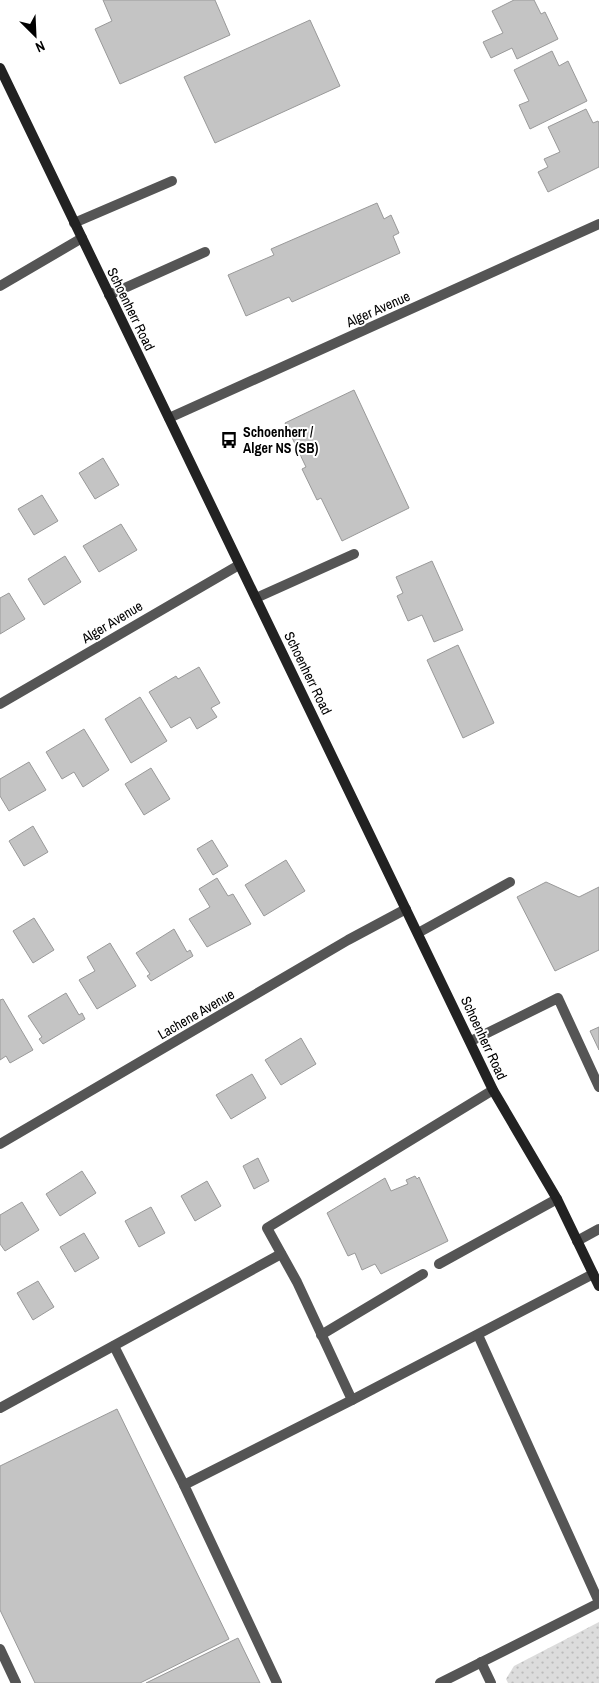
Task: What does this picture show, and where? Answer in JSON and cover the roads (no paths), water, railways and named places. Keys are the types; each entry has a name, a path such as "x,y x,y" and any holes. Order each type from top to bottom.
{"main road":[{"name":"Schoenherr Road","path":"0,68 493,1090 557,1199 599,1286"}],"street":[{"path":"74,223 172,181"},
{"name":"Alger Avenue","path":"169,418 599,224"},
{"path":"0,286 82,238"},
{"path":"110,295 205,252"},
{"path":"256,598 354,554"},
{"name":"Alger Avenue","path":"0,704 239,565"},
{"path":"418,933 510,882"},
{"name":"Lachene Avenue","path":"0,1144 339,945 406,909"},
{"path":"471,1041 558,998 599,1087"},
{"path":"352,1400 322,1335 266,1228 493,1090"},
{"path":"439,1264 557,1199"},
{"path":"578,1241 599,1229"},
{"path":"0,1408 281,1254"},
{"path":"322,1335 423,1274"},
{"path":"184,1485 593,1274"},
{"path":"440,1683 599,1602 478,1334"},
{"path":"114,1346 184,1485 277,1683"},
{"path":"0,1649 16,1683"},
{"path":"481,1662 491,1683"}],"place":[{"name":"Schoenherr / Alger NS (SB)","path":"229,440"}]}
